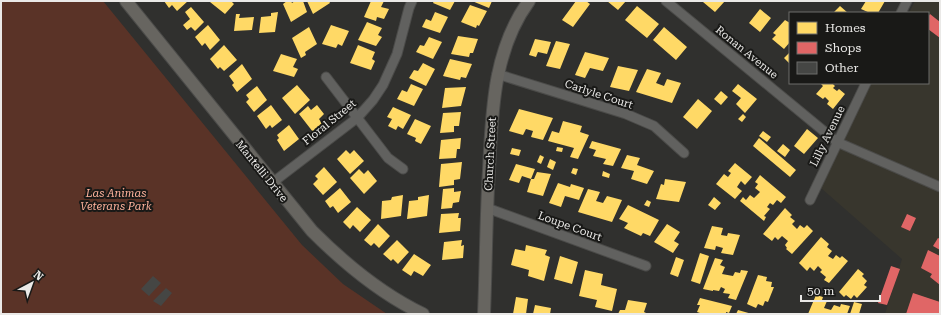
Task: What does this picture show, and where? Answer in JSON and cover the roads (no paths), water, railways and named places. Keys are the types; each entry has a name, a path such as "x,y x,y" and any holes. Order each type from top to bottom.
{"street":[{"name":"Mantelli Drive","path":"126,1 312,231 351,268 386,293 423,314"},
{"name":"Floral Street","path":"272,183 357,118 373,100 383,85 397,54 412,1"},
{"name":"Church Street","path":"484,314 492,106 497,74 511,30 529,1"},
{"name":"Ronan Avenue","path":"666,1 837,142 940,187"},
{"path":"902,12 907,1"},
{"name":"Carlyle Court","path":"497,74 626,114 654,126 684,153"},
{"path":"326,77 388,158 404,169"},
{"name":"Lilly Avenue","path":"810,200 866,84"},
{"name":"Loupe Court","path":"487,208 646,266"}],"park label":[{"name":"Las Animas Veterans Park","path":"116,199"}]}
